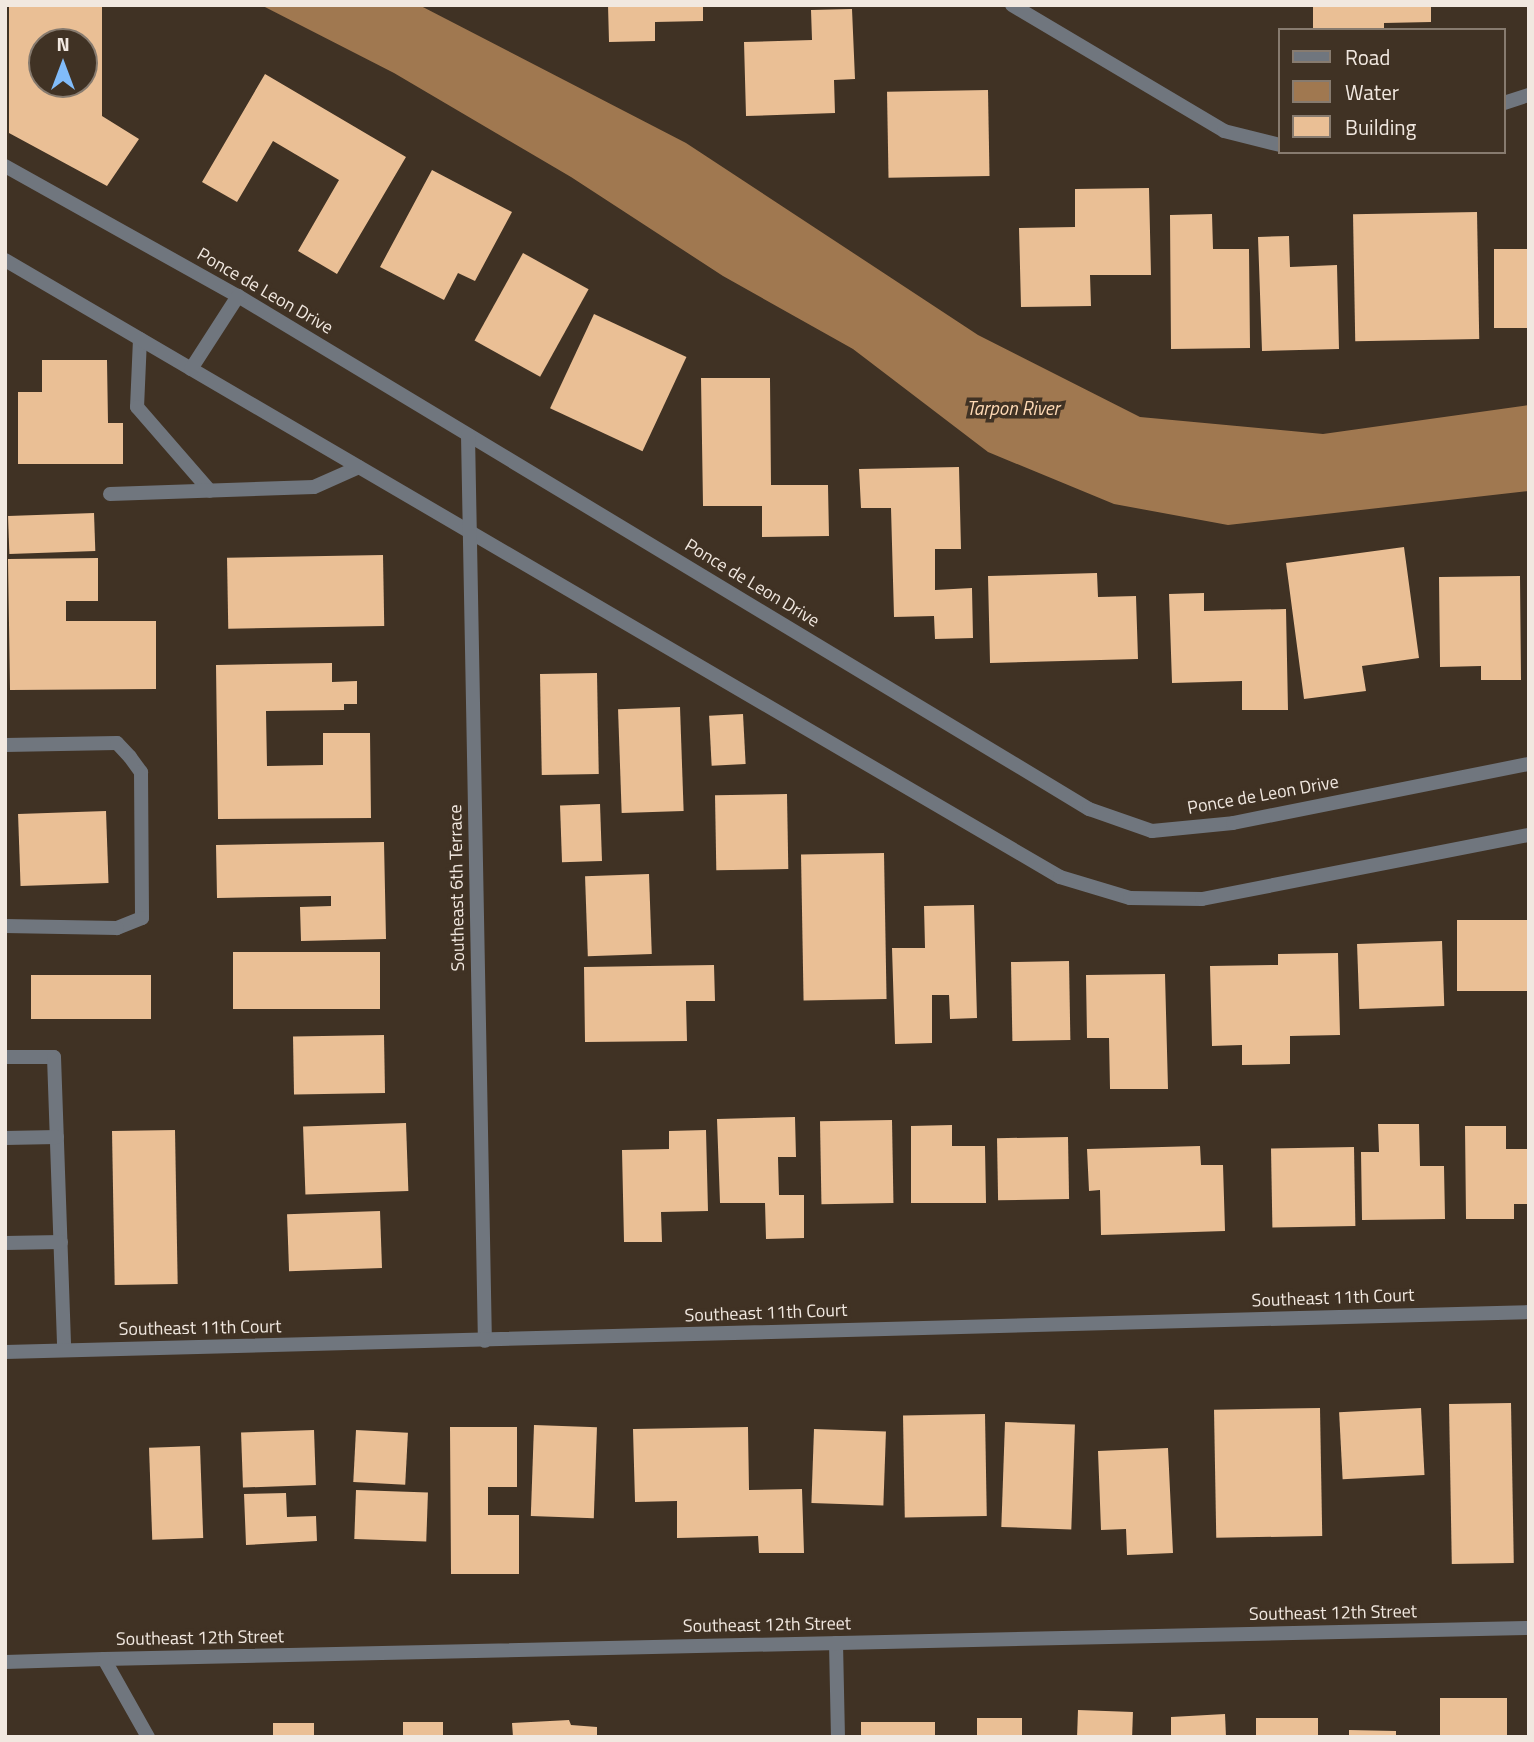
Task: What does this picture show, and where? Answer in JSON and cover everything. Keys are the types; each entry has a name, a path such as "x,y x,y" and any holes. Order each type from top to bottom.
{"street":[{"path":"1013,5 1224,131 1278,144"},
{"path":"1506,102 1529,95"},
{"name":"Ponce de Leon Drive","path":"5,166 238,296 1089,809 1152,831 1233,823 1529,764"},
{"path":"5,260 1060,877 1130,898 1214,897 1529,835"},
{"path":"191,369 238,296"},
{"path":"140,339 137,407 210,491"},
{"name":"Southeast 6th Terrace","path":"468,435 485,1340"},
{"path":"110,494 314,488 359,467"},
{"path":"5,745 117,743 130,757 141,772 142,918 117,928 5,926"},
{"path":"5,1057 54,1057 64,1350"},
{"path":"5,1138 57,1136"},
{"path":"5,1243 61,1242"},
{"name":"Southeast 11th Court","path":"5,1352 1529,1312"},
{"name":"Southeast 12th Street","path":"5,1662 1529,1628"},
{"path":"836,1643 838,1737"},
{"path":"104,1659 148,1737"}],"water":[{"name":"Tarpon River","path":"261,5 419,5 686,143 978,335 1140,417 1323,434 1529,405 1529,491 1228,525 1114,504 988,452 853,349 723,276 571,177 394,73"}],"building":[{"path":"9,5 102,5 102,116 139,139 107,186 9,133"},
{"path":"608,5 703,5 703,21 655,22 655,41 609,42"},
{"path":"1313,5 1431,5 1431,22 1384,23 1384,28 1313,28"},
{"path":"852,9 855,79 834,80 835,113 746,116 744,42 812,40 811,10"},
{"path":"265,74 406,157 337,274 298,251 339,180 273,141 237,202 202,182"},
{"path":"988,90 990,176 889,178 887,92"},
{"path":"432,170 512,212 475,281 458,273 444,300 380,267"},
{"path":"1149,188 1151,275 1090,275 1091,306 1021,307 1019,228 1075,227 1075,189"},
{"path":"1477,212 1479,339 1355,341 1353,214"},
{"path":"1212,214 1213,249 1249,249 1250,348 1171,349 1170,215"},
{"path":"1289,236 1290,267 1337,265 1339,349 1262,351 1258,237"},
{"path":"1494,249 1529,249 1529,328 1494,328"},
{"path":"523,253 589,289 540,377 475,340"},
{"path":"594,314 686,357 642,451 550,408"},
{"path":"42,360 107,360 108,423 123,423 123,464 18,464 18,392 42,392"},
{"path":"701,378 770,378 771,485 828,485 829,536 762,537 762,506 703,506"},
{"path":"959,467 961,549 935,549 935,590 972,588 973,638 935,639 934,616 894,617 891,508 861,508 859,469"},
{"path":"94,513 95,551 9,554 8,516"},
{"path":"1404,547 1419,658 1362,666 1366,691 1304,699 1286,563"},
{"path":"383,555 384,626 228,629 227,558"},
{"path":"98,558 98,601 66,601 66,621 156,621 156,689 10,690 8,559"},
{"path":"1097,573 1098,597 1136,596 1138,659 990,663 988,576"},
{"path":"1520,576 1521,680 1481,680 1481,666 1440,667 1439,577"},
{"path":"1204,593 1204,611 1286,609 1288,710 1242,710 1242,681 1172,683 1169,594"},
{"path":"332,663 332,682 357,681 357,704 344,704 344,710 266,711 267,766 323,765 323,733 370,733 371,818 218,819 216,665"},
{"path":"597,673 599,774 542,775 540,674"},
{"path":"680,707 684,811 622,813 618,709"},
{"path":"743,714 746,764 712,766 709,716"},
{"path":"787,794 788,869 716,870 715,795"},
{"path":"600,804 602,861 562,862 560,805"},
{"path":"106,811 109,883 21,886 18,814"},
{"path":"384,842 386,939 301,941 300,907 331,906 331,896 217,898 216,845"},
{"path":"884,853 887,999 804,1000 801,854"},
{"path":"649,874 652,954 588,956 585,876"},
{"path":"974,905 977,1018 950,1019 949,995 932,995 932,1043 895,1044 892,948 925,948 924,906"},
{"path":"1457,920 1529,920 1529,991 1457,991"},
{"path":"1442,941 1444,1006 1359,1009 1357,944"},
{"path":"233,952 380,952 380,1009 233,1009"},
{"path":"1338,953 1340,1035 1290,1036 1290,1064 1242,1065 1242,1045 1212,1046 1210,966 1278,965 1278,954"},
{"path":"1069,961 1070,1040 1012,1041 1011,962"},
{"path":"714,965 715,1001 686,1001 687,1041 585,1042 584,967"},
{"path":"1165,974 1168,1089 1110,1089 1109,1038 1087,1038 1086,975"},
{"path":"31,975 151,975 151,1019 31,1019"},
{"path":"384,1035 385,1093 294,1095 293,1037"},
{"path":"795,1117 796,1157 778,1157 779,1195 804,1195 804,1238 766,1239 765,1203 720,1203 717,1119"},
{"path":"892,1120 893,1203 821,1204 820,1121"},
{"path":"406,1123 408,1191 305,1195 303,1127"},
{"path":"1378,1124 1419,1124 1420,1166 1444,1166 1445,1219 1362,1220 1361,1152 1379,1152"},
{"path":"952,1125 952,1146 985,1146 986,1203 911,1203 911,1126"},
{"path":"1465,1126 1506,1126 1506,1149 1529,1149 1529,1204 1514,1204 1514,1219 1466,1219"},
{"path":"175,1130 178,1284 115,1285 112,1131"},
{"path":"706,1130 708,1211 661,1212 662,1242 624,1242 622,1150 669,1149 669,1131"},
{"path":"1068,1137 1069,1199 998,1200 997,1138"},
{"path":"1200,1146 1201,1165 1223,1165 1225,1231 1101,1235 1100,1190 1089,1191 1087,1149"},
{"path":"1354,1147 1355,1226 1272,1227 1271,1148"},
{"path":"380,1211 382,1268 289,1271 287,1214"},
{"path":"1511,1403 1514,1563 1452,1564 1449,1404"},
{"path":"1320,1408 1322,1536 1216,1538 1214,1410"},
{"path":"1421,1408 1425,1475 1343,1479 1339,1412"},
{"path":"985,1414 987,1516 905,1517 903,1415"},
{"path":"1005,1422 1075,1424 1071,1529 1001,1527"},
{"path":"534,1425 597,1427 594,1518 531,1516"},
{"path":"450,1427 517,1427 517,1487 488,1487 488,1515 519,1515 519,1574 451,1574"},
{"path":"748,1427 749,1490 802,1489 804,1553 759,1553 758,1536 677,1538 677,1501 635,1502 633,1429"},
{"path":"814,1429 886,1432 883,1505 811,1503"},
{"path":"314,1430 316,1485 243,1488 241,1433"},
{"path":"356,1430 408,1433 405,1485 353,1482"},
{"path":"200,1446 203,1538 152,1540 149,1448"},
{"path":"1168,1448 1173,1553 1127,1555 1126,1529 1101,1530 1098,1451"},
{"path":"356,1490 428,1493 426,1541 354,1539"},
{"path":"286,1493 287,1517 316,1516 317,1541 246,1545 244,1494"},
{"path":"1440,1698 1507,1698 1507,1737 1440,1737"},
{"path":"1078,1710 1133,1712 1132,1737 1077,1737"},
{"path":"1225,1714 1226,1737 1171,1737 1171,1717"},
{"path":"977,1718 1022,1718 1022,1737 977,1737"},
{"path":"1256,1718 1318,1718 1318,1737 1256,1737"},
{"path":"569,1720 571,1725 597,1727 597,1737 513,1737 512,1723"},
{"path":"403,1722 443,1722 443,1737 403,1737"},
{"path":"861,1722 935,1722 935,1737 861,1737"},
{"path":"273,1723 314,1723 314,1737 273,1737"},
{"path":"1349,1730 1396,1731 1396,1737 1349,1737"}]}
